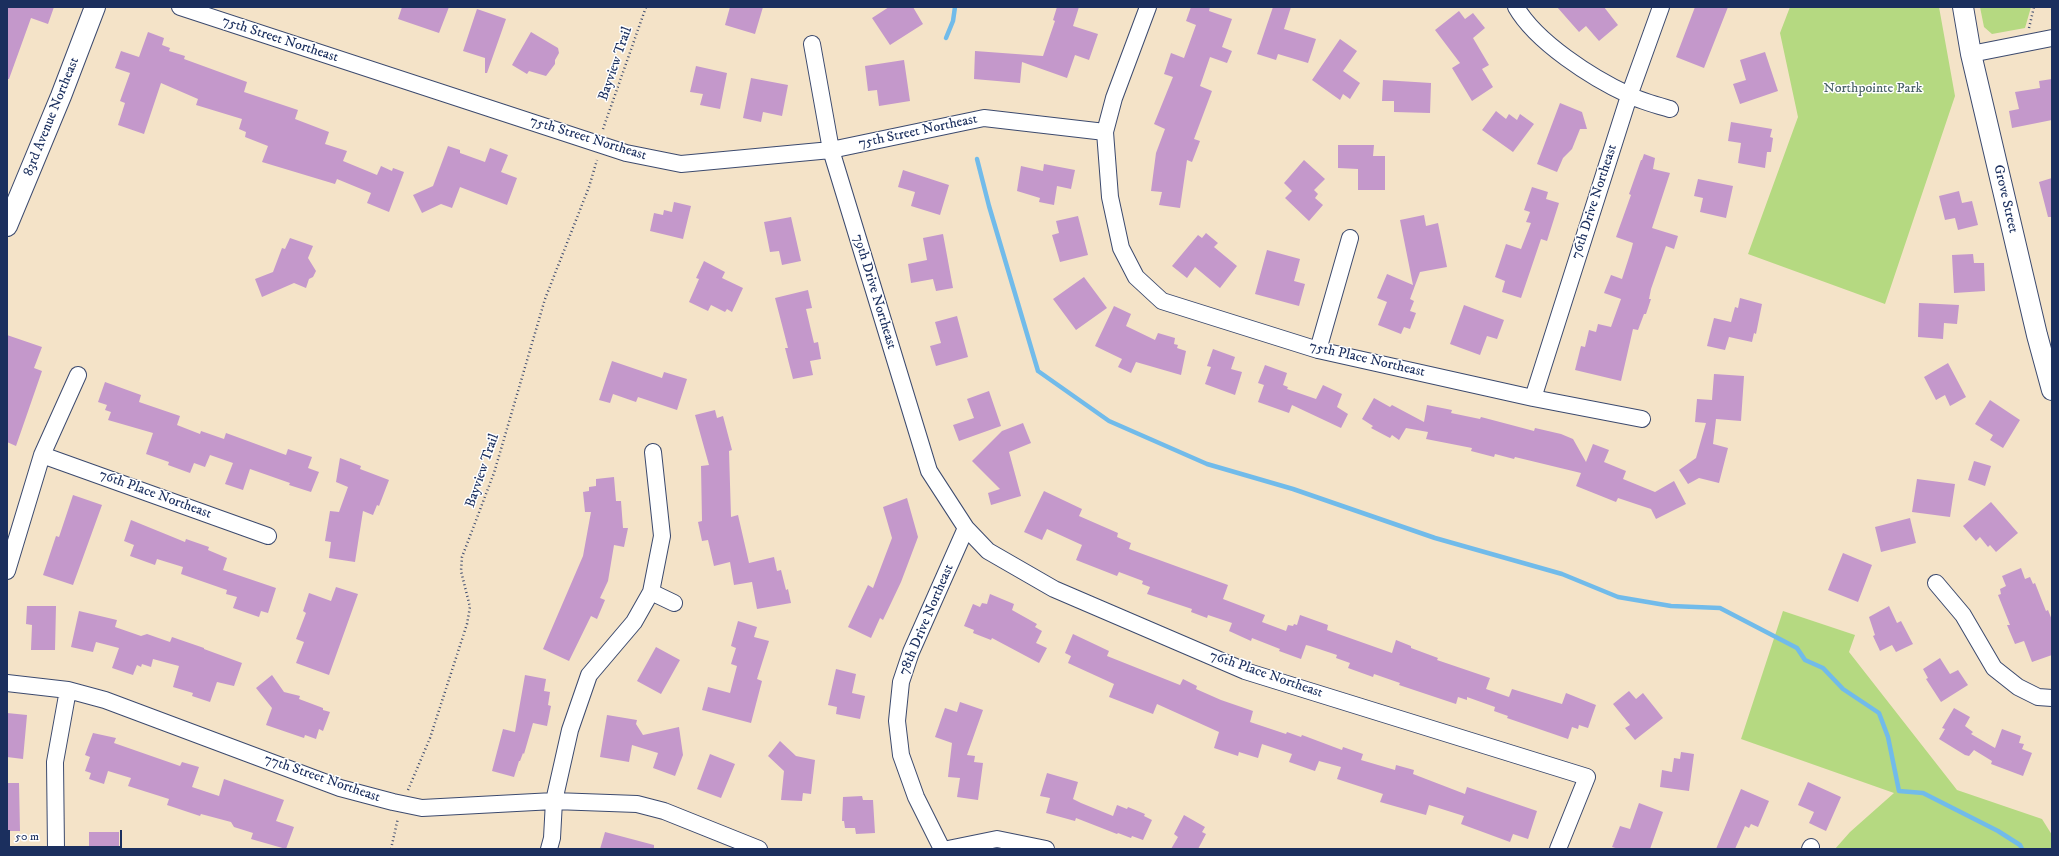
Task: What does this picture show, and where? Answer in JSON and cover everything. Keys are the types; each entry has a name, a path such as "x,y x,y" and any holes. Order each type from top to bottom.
{"street":[{"name":"83rd Avenue Northeast","path":"7,226 61,96 95,7"},
{"name":"75th Street Northeast","path":"180,7 626,153 681,164 831,150 984,118 1105,132"},
{"path":"1105,132 1114,98 1148,7"},
{"path":"1516,7 1546,42 1576,66 1629,96 1670,109"},
{"name":"76th Drive Northeast","path":"1533,398 1629,96 1662,7"},
{"name":"Grove Street","path":"1964,7 1972,54 2037,335 2052,390"},
{"path":"1972,54 2052,38"},
{"name":"79th Drive Northeast","path":"812,44 831,150 929,471 966,528"},
{"name":"75th Place Northeast","path":"1105,132 1110,197 1121,248 1136,277 1162,301 1318,350 1533,398 1642,419"},
{"path":"1318,350 1350,238"},
{"path":"7,571 42,455 78,375"},
{"path":"549,849 552,838 554,801 570,730 589,675 634,622 651,592 662,536 653,452"},
{"name":"76th Place Northeast","path":"42,455 268,536"},
{"name":"76th Place Northeast","path":"966,528 988,551 1054,589 1245,671 1587,777 1558,849"},
{"name":"78th Drive Northeast","path":"942,849 916,797 903,762 897,721 901,682 911,652 966,528"},
{"path":"1936,583 1963,615 1994,668 2018,688 2038,697 2052,698"},
{"path":"651,592 674,603"},
{"name":"77th Street Northeast","path":"7,683 68,690 105,700 340,788 393,802 422,808 554,801 637,804 664,811 759,849"},
{"path":"56,849 56,762 68,690"},
{"path":"948,849 997,838 1046,849"}],"path":[{"name":"Bayview Trail","path":"603,128 646,7"},
{"path":"2031,41 2029,24 2034,7"},
{"name":"Bayview Trail","path":"408,789 430,738 467,624 470,607 462,571 462,557 494,473 545,299 589,187 597,161"},
{"path":"391,849 399,814"}],"green space":[{"name":"Northpointe Park","path":"1790,7 1939,7 1955,96 1885,304 1748,254 1798,117 1780,33"},
{"path":"1980,7 2031,7 2025,28 1992,34 1984,27"},
{"path":"1783,611 1855,635 1849,652 1957,790 2042,819 2052,835 2052,849 1835,849 1850,832 1894,793 1741,739"}],"building":[{"path":"7,7 54,7 48,24 31,18 9,79 7,79"},
{"path":"402,7 449,7 439,33 398,19"},
{"path":"730,7 763,7 755,34 725,25"},
{"path":"889,7 913,7 923,24 890,45 872,18"},
{"path":"1057,7 1079,7 1073,26 1098,34 1089,60 1075,55 1067,78 1022,62 1020,83 974,79 975,51 1043,56 1055,21 1053,20"},
{"path":"1191,7 1210,7 1209,11 1232,19 1222,47 1232,51 1227,63 1210,57 1200,86 1212,91 1194,139 1200,141 1192,162 1187,160 1180,208 1159,205 1162,192 1151,191 1156,153 1165,129 1154,124 1173,77 1164,74 1171,53 1184,58 1196,25 1186,21"},
{"path":"1273,7 1291,7 1284,29 1316,39 1308,63 1278,54 1276,60 1257,54"},
{"path":"1557,7 1604,7 1618,25 1599,41 1586,26 1579,32"},
{"path":"1695,7 1728,7 1704,68 1676,57"},
{"path":"477,9 506,19 487,73 485,73 485,58 463,51"},
{"path":"1459,11 1465,19 1473,13 1485,28 1473,38 1489,65 1482,69 1493,87 1472,101 1452,68 1460,63 1435,30"},
{"path":"148,32 164,38 162,45 170,48 169,51 185,56 184,59 247,82 244,92 298,110 295,119 329,132 325,144 347,151 343,161 377,175 381,166 392,171 393,168 404,172 389,212 367,203 371,193 337,179 335,184 262,162 268,146 245,137 246,132 239,129 242,119 196,105 198,99 161,83 144,134 118,125 125,103 120,101 130,73 115,68 121,51 139,57"},
{"path":"531,32 558,48 559,53 555,60 555,64 546,76 529,71 527,74 512,65"},
{"path":"1340,39 1357,51 1343,71 1360,83 1350,99 1343,94 1340,100 1312,80"},
{"path":"1765,52 1778,91 1740,104 1733,84 1746,80 1740,60"},
{"path":"904,60 910,101 879,106 877,90 868,91 865,66"},
{"path":"696,66 727,73 720,109 700,105 703,94 690,92"},
{"path":"751,78 788,85 782,116 763,112 761,122 743,118"},
{"path":"2052,79 2052,120 2012,128 2009,111 2019,109 2015,92 2040,88 2039,81"},
{"path":"1383,80 1431,83 1430,113 1394,112 1394,101 1382,101"},
{"path":"1560,103 1582,112 1587,129 1580,129 1572,149 1563,158 1557,172 1537,164"},
{"path":"1496,111 1506,119 1509,114 1517,120 1520,114 1534,124 1513,152 1482,130"},
{"path":"1731,122 1772,129 1770,137 1773,138 1771,152 1767,152 1765,168 1738,163 1741,143 1728,141"},
{"path":"1338,145 1374,145 1373,156 1385,156 1385,190 1358,190 1358,169 1338,168"},
{"path":"448,146 460,150 460,153 485,162 490,148 508,155 501,172 517,178 507,205 460,187 452,208 441,204 422,213 413,195 433,186"},
{"path":"1644,154 1655,158 1653,169 1670,173 1652,228 1678,236 1674,249 1666,246 1651,289 1649,299 1651,299 1646,314 1644,314 1638,330 1633,329 1621,381 1575,370 1581,346 1585,347 1589,330 1596,332 1598,324 1611,327 1621,299 1604,293 1611,275 1622,279 1631,251 1633,243 1616,237 1631,195 1629,194"},
{"path":"1304,160 1325,179 1314,190 1318,194 1315,198 1323,205 1309,221 1285,198 1292,191 1284,183"},
{"path":"1044,164 1075,170 1071,189 1057,186 1054,205 1039,202 1040,198 1017,191 1021,166 1043,171"},
{"path":"903,170 949,185 940,215 911,206 915,192 898,187"},
{"path":"2052,178 2052,217 2048,217 2039,182"},
{"path":"1698,179 1733,186 1726,218 1700,212 1703,198 1694,196"},
{"path":"1532,187 1548,192 1546,199 1559,203 1547,241 1541,239 1521,298 1502,292 1505,281 1495,277 1506,244 1521,249 1531,223 1526,222 1530,212 1524,210"},
{"path":"1959,191 1962,203 1972,201 1978,225 1958,230 1955,218 1945,220 1939,196"},
{"path":"674,202 691,206 683,239 650,231 654,213 663,215 664,210 672,212"},
{"path":"1424,215 1426,226 1438,223 1447,267 1420,272 1410,299 1414,301 1410,311 1416,313 1410,329 1404,327 1401,334 1378,325 1387,302 1377,298 1387,274 1413,285 1400,220"},
{"path":"1078,216 1088,255 1060,262 1052,235 1059,233 1056,221"},
{"path":"791,217 801,261 782,265 779,251 770,252 764,222"},
{"path":"1206,233 1218,243 1214,247 1237,266 1220,288 1195,267 1187,278 1172,266 1198,235 1202,238"},
{"path":"943,234 953,288 936,291 933,279 911,283 908,264 927,260 923,238"},
{"path":"290,238 313,246 308,258 316,271 313,277 309,279 306,288 294,283 262,297 255,279 273,272 282,248 285,249"},
{"path":"1267,250 1300,259 1294,281 1305,284 1299,306 1255,294"},
{"path":"1973,254 1974,263 1984,263 1985,291 1954,293 1952,255"},
{"path":"704,261 725,272 722,278 743,288 732,312 727,309 725,312 711,305 708,311 689,302 699,279 696,278"},
{"path":"1084,277 1107,308 1076,330 1053,299"},
{"path":"808,290 812,308 806,309 814,343 818,342 821,359 810,361 813,375 793,379 785,348 788,348 775,298"},
{"path":"1740,298 1762,304 1756,334 1754,333 1752,342 1729,337 1725,350 1707,346 1714,318 1731,322 1735,307 1738,308"},
{"path":"1919,303 1959,305 1957,324 1944,323 1943,339 1918,337"},
{"path":"1464,305 1504,320 1497,339 1487,336 1480,355 1450,344"},
{"path":"1114,306 1131,314 1126,326 1155,340 1158,333 1175,338 1174,344 1178,345 1177,348 1186,351 1181,375 1136,362 1131,373 1118,367 1122,359 1095,346"},
{"path":"957,316 968,357 936,366 930,346 941,343 935,322"},
{"path":"7,335 42,347 34,368 42,371 16,446 7,442"},
{"path":"1213,349 1235,357 1231,369 1242,372 1235,395 1205,384 1211,367 1207,366"},
{"path":"612,361 662,378 664,372 687,379 677,410 638,397 636,402 613,394 610,403 599,400"},
{"path":"1948,363 1966,397 1950,406 1945,395 1936,400 1924,377"},
{"path":"1265,365 1287,373 1283,385 1288,387 1287,389 1316,399 1323,385 1342,394 1337,407 1348,414 1341,428 1292,405 1289,413 1258,402 1264,385 1258,383"},
{"path":"1714,374 1744,376 1741,421 1716,419 1713,444 1728,448 1719,483 1699,478 1688,484 1679,470 1696,458 1706,423 1695,422 1697,399 1712,400"},
{"path":"105,382 141,395 139,402 180,416 177,425 200,434 201,431 224,439 226,433 286,455 288,449 312,457 308,468 319,472 311,492 289,485 290,483 250,469 243,490 225,484 233,463 210,455 205,467 194,463 190,473 168,465 169,462 146,454 153,433 108,420 111,412 105,410 107,405 98,402"},
{"path":"989,391 1001,426 959,441 953,425 974,418 967,399"},
{"path":"1374,398 1390,407 1392,405 1424,422 1427,405 1452,410 1451,413 1480,419 1481,417 1534,431 1535,428 1561,434 1573,439 1586,462 1593,444 1609,450 1604,462 1626,471 1623,479 1655,492 1674,481 1686,504 1656,519 1651,509 1618,498 1616,502 1576,486 1581,473 1515,457 1514,459 1495,454 1494,457 1471,451 1472,448 1426,439 1428,432 1406,428 1399,440 1392,435 1390,438 1371,428 1373,426 1362,419"},
{"path":"1990,400 2020,420 2003,448 1990,440 1993,435 1975,424"},
{"path":"715,410 717,418 723,416 732,450 729,451 731,517 738,515 749,563 774,557 777,571 781,570 791,603 757,609 752,582 734,585 730,562 714,566 708,540 702,541 698,522 702,521 701,466 709,465 695,415"},
{"path":"1023,423 1031,443 1009,452 1021,496 991,505 988,493 1000,489 972,461 1002,431"},
{"path":"340,458 361,466 360,469 389,480 379,506 377,505 373,515 363,511 355,562 329,558 331,542 325,541 330,511 339,512 348,487 336,482"},
{"path":"1974,461 1991,466 1985,486 1968,480"},
{"path":"614,477 616,501 621,501 623,528 628,528 624,547 614,545 608,581 600,598 605,600 597,619 591,616 569,661 543,649 583,556 591,512 585,512 583,492 589,491 589,487 596,486 596,479"},
{"path":"1917,479 1955,484 1950,517 1912,512"},
{"path":"1044,491 1082,509 1079,516 1118,533 1117,537 1131,543 1129,549 1228,585 1223,599 1265,615 1262,622 1286,631 1288,625 1297,625 1300,615 1328,625 1327,630 1392,653 1396,640 1411,646 1411,648 1438,658 1437,660 1490,678 1486,689 1509,697 1512,689 1562,704 1566,693 1596,705 1588,728 1579,725 1578,729 1572,727 1568,739 1507,718 1508,716 1494,711 1495,707 1467,697 1467,700 1458,697 1456,704 1399,685 1400,683 1374,674 1373,677 1348,668 1350,663 1336,658 1337,655 1310,646 1306,645 1301,659 1279,651 1280,649 1252,638 1251,641 1229,631 1232,623 1208,615 1207,618 1191,612 1192,609 1147,594 1150,587 1142,584 1143,581 1119,572 1117,576 1076,560 1082,545 1047,529 1042,540 1024,532"},
{"path":"73,495 102,505 73,585 43,575 56,536 59,537"},
{"path":"907,498 918,537 901,582 883,620 880,618 871,638 848,627 868,585 873,588 892,538 883,507"},
{"path":"1991,502 2018,533 1996,552 1990,545 1988,547 1980,537 1976,541 1963,526"},
{"path":"1910,518 1916,543 1881,552 1875,527"},
{"path":"131,520 185,542 186,539 209,547 208,550 227,558 223,570 276,588 268,613 261,611 259,617 233,608 237,597 226,594 227,590 181,574 183,567 157,559 155,565 130,556 134,545 124,541"},
{"path":"1843,553 1872,565 1858,602 1828,590"},
{"path":"2021,568 2025,579 2030,577 2033,584 2035,583 2046,611 2048,610 2052,620 2052,655 2032,662 2024,641 2015,644 2007,625 2010,625 1998,595 2001,594 2000,589 2006,586 2002,576"},
{"path":"336,587 358,594 329,675 296,663 304,642 296,639 306,613 303,611 309,593 331,601"},
{"path":"990,594 1014,604 1012,610 1037,624 1035,627 1042,631 1036,643 1047,648 1039,663 992,638 991,640 973,633 974,630 964,626 973,604 980,607 982,603 987,604"},
{"path":"27,606 56,606 55,650 31,650 32,625 26,624"},
{"path":"1889,606 1897,623 1901,621 1913,644 1896,652 1892,645 1880,651 1873,636 1875,635 1869,617"},
{"path":"79,611 117,620 115,627 141,636 147,634 170,642 172,637 242,663 234,686 217,682 210,702 192,696 193,693 173,687 179,666 153,659 151,667 142,664 141,667 137,665 133,675 112,668 119,648 96,642 93,652 71,647"},
{"path":"738,621 757,627 754,637 769,641 757,679 762,681 751,723 702,710 708,687 730,693 737,666 731,664 736,648 731,646"},
{"path":"1073,634 1109,651 1107,656 1180,685 1183,679 1197,686 1196,689 1221,700 1253,711 1250,722 1286,734 1287,732 1301,737 1302,735 1342,750 1343,747 1363,754 1361,760 1395,770 1396,765 1414,770 1413,774 1465,794 1467,787 1537,811 1528,839 1513,834 1510,842 1461,824 1464,816 1429,805 1426,815 1380,802 1383,794 1337,779 1341,767 1319,761 1315,771 1289,762 1292,754 1262,744 1258,758 1239,752 1238,756 1214,748 1219,732 1157,704 1153,714 1109,697 1114,684 1068,663 1071,656 1065,653"},
{"path":"656,647 680,660 661,694 637,681"},
{"path":"1940,658 1950,674 1958,670 1968,685 1941,702 1926,679 1928,678 1923,669"},
{"path":"836,669 856,674 852,693 865,696 860,719 836,714 837,707 828,705"},
{"path":"272,675 284,692 300,696 299,699 330,712 323,731 319,729 316,739 305,735 304,738 266,725 272,708 256,688"},
{"path":"525,675 546,679 544,691 550,692 548,705 551,706 547,726 533,723 524,754 523,753 519,761 514,777 492,771 503,729 515,732"},
{"path":"1629,691 1636,699 1643,693 1663,718 1635,740 1625,728 1630,725 1613,704"},
{"path":"960,702 983,710 967,755 975,756 974,762 983,763 978,800 957,797 960,778 948,777 952,743 935,737 945,708 957,712"},
{"path":"1954,708 1970,717 1965,726 1973,732 1971,734 1995,748 2002,729 2021,736 2019,743 2024,744 2022,749 2032,753 2023,776 1991,764 1992,761 1974,750 1969,756 1965,755 1939,739 1945,729 1942,728"},
{"path":"7,713 27,715 23,759 7,757"},
{"path":"607,715 637,720 636,724 643,735 679,727 683,755 675,776 653,768 658,753 632,745 629,762 600,757"},
{"path":"93,733 116,738 114,743 180,766 182,762 199,767 192,787 219,796 224,779 284,800 276,821 294,827 286,849 251,839 253,833 234,827 231,822 201,814 200,816 167,805 169,799 128,786 131,778 108,771 104,784 89,779 91,773 85,771 90,757 85,755"},
{"path":"780,741 796,756 815,760 811,794 803,793 802,801 781,800 784,771 768,756"},
{"path":"1681,752 1694,754 1689,791 1660,787 1662,770 1672,772 1674,758 1680,759"},
{"path":"710,754 735,764 721,798 697,789"},
{"path":"1047,773 1078,782 1073,799 1081,803 1113,816 1117,805 1127,809 1128,807 1145,814 1144,816 1152,820 1143,840 1132,836 1131,838 1118,833 1117,834 1076,818 1075,821 1046,813 1050,798 1040,796"},
{"path":"1808,782 1841,797 1826,831 1809,823 1814,812 1798,805"},
{"path":"7,783 19,783 20,831 7,831"},
{"path":"1741,789 1769,801 1758,827 1751,824 1749,828 1745,826 1735,849 1716,849"},
{"path":"862,796 863,800 873,800 875,833 856,834 855,828 845,828 844,821 842,821 843,797"},
{"path":"1639,803 1663,812 1650,849 1619,849 1612,847 1620,826 1630,829"},
{"path":"1184,815 1205,827 1202,832 1206,834 1198,849 1171,849 1178,837 1174,834"},
{"path":"89,832 119,832 119,849 89,849"},
{"path":"605,832 654,845 654,849 600,849"}],"waterway":[{"path":"946,38 953,21 955,7"},
{"path":"977,159 989,206 1038,371 1109,421 1207,464 1293,489 1435,538 1562,574 1618,597 1671,606 1720,608 1797,648 1805,660 1823,668 1843,689 1879,713 1888,737 1899,791 1923,793 1998,831 2020,845 2022,849"}]}
